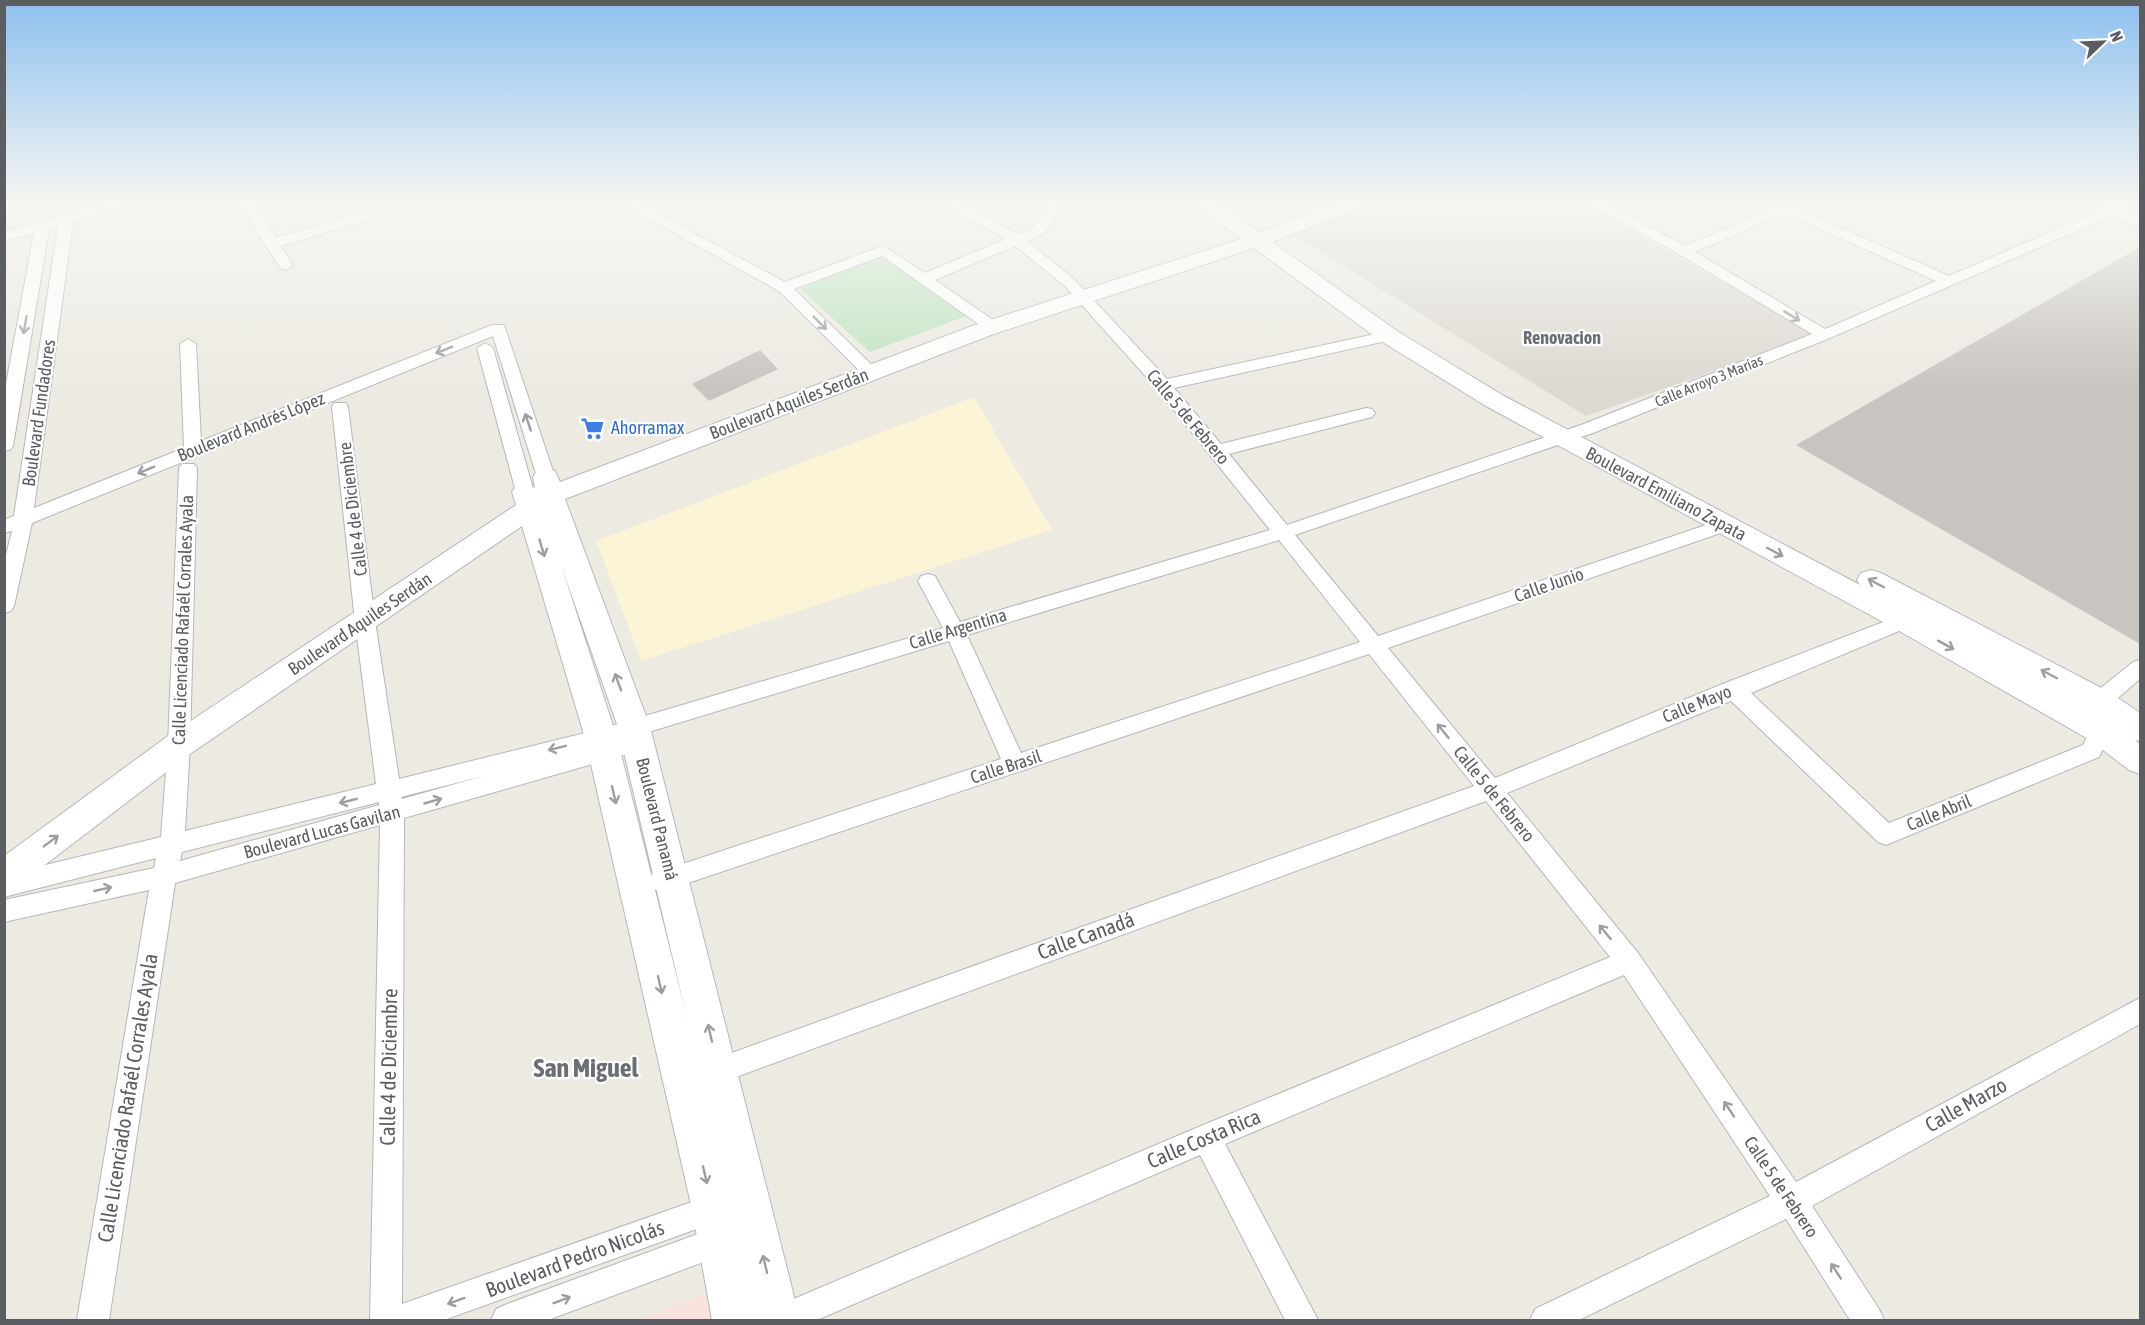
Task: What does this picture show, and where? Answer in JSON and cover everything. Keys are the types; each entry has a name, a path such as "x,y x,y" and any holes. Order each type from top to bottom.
{"street":[{"name":"Boulevard Fundadores","path":"4,446 11,369 33,266"},
{"name":"Boulevard Fundadores","path":"4,606 47,358 60,266"},
{"path":"743,266 784,288 864,367"},
{"path":"784,288 842,266"},
{"path":"907,266 986,322"},
{"path":"926,278 954,266"},
{"name":"Calle 5 de Febrero","path":"1048,266 1076,290 1163,385 1629,961 1791,1201 1868,1320"},
{"name":"Boulevard Aquiles Serdán","path":"4,852 538,493 864,367 1076,290 1152,266"},
{"name":"Boulevard Emiliano Zapata","path":"1301,266 1389,336 1560,438 1904,621 2101,716 2140,729"},
{"name":"Boulevard Emiliano Zapata","path":"1312,266 1517,395 1587,429 2101,716 2140,761"},
{"path":"1709,266 1824,335"},
{"path":"1913,266 1949,282"},
{"name":"Calle Arroyo 3 Marías","path":"1282,533 1587,429 1824,335 1985,266"},
{"path":"485,348 498,328"},
{"name":"Boulevard Andrés López","path":"4,527 16,532 498,328"},
{"name":"Boulevard Panamá","path":"498,328 637,889 715,1226 734,1320"},
{"path":"1163,385 1389,336"},
{"name":"Calle Licenciado Rafaél Corrales Ayala","path":"93,1320 164,876 172,844 191,459 188,344"},
{"name":"Boulevard Andrés López","path":"191,459 340,407 485,348"},
{"name":"Boulevard Panamá","path":"485,348 538,493 636,734 779,1320"},
{"path":"11,369 47,358"},
{"name":"Calle 4 de Diciembre","path":"340,407 364,612 391,802 386,1320"},
{"path":"1217,451 1366,413"},
{"name":"Calle Junio","path":"1374,645 1725,525"},
{"name":"Calle Argentina","path":"636,734 954,630 1282,533"},
{"path":"928,581 954,630 1015,764"},
{"name":"Calle Mayo","path":"1491,790 1733,689 1904,621"},
{"name":"Calle Brasil","path":"637,889 1374,645"},
{"name":"Calle Abril","path":"1733,689 1886,835 2091,751 2101,716 2140,668"},
{"name":"Boulevard Lucas Gavilan","path":"4,911 164,876 391,802 636,734"},
{"name":"Boulevard Aquiles Serdán","path":"4,876 178,736"},
{"name":"Calle Canadá","path":"683,1085 1491,790"},
{"name":"Boulevard Lucas Gavilan","path":"4,886 172,844 391,802"},
{"name":"Calle Costa Rica","path":"779,1320 1629,961"},
{"name":"Calle Marzo","path":"1546,1320 1791,1201 2140,1010"},
{"path":"1206,1138 1302,1320"},
{"path":"507,1320 715,1226 752,1212"},
{"name":"Boulevard Pedro Nicolás","path":"402,1320 715,1226"}],"shaded area":[{"path":"1343,266 1694,266 1815,335 1586,416"},
{"path":"974,397 1052,530 641,661 596,541"},
{"path":"716,1290 722,1320 635,1320"}],"green space":[{"path":"855,266 898,266 969,315 870,352 800,289"}],"building":[{"path":"2107,266 2140,266 2140,644 1796,445"},
{"path":"760,350 778,369 709,401 692,384"}],"place":[{"name":"Ahorramax","path":"593,428"}],"district":[{"name":"Renovacion","path":"1562,338"},
{"name":"San Miguel","path":"586,1068"}]}
